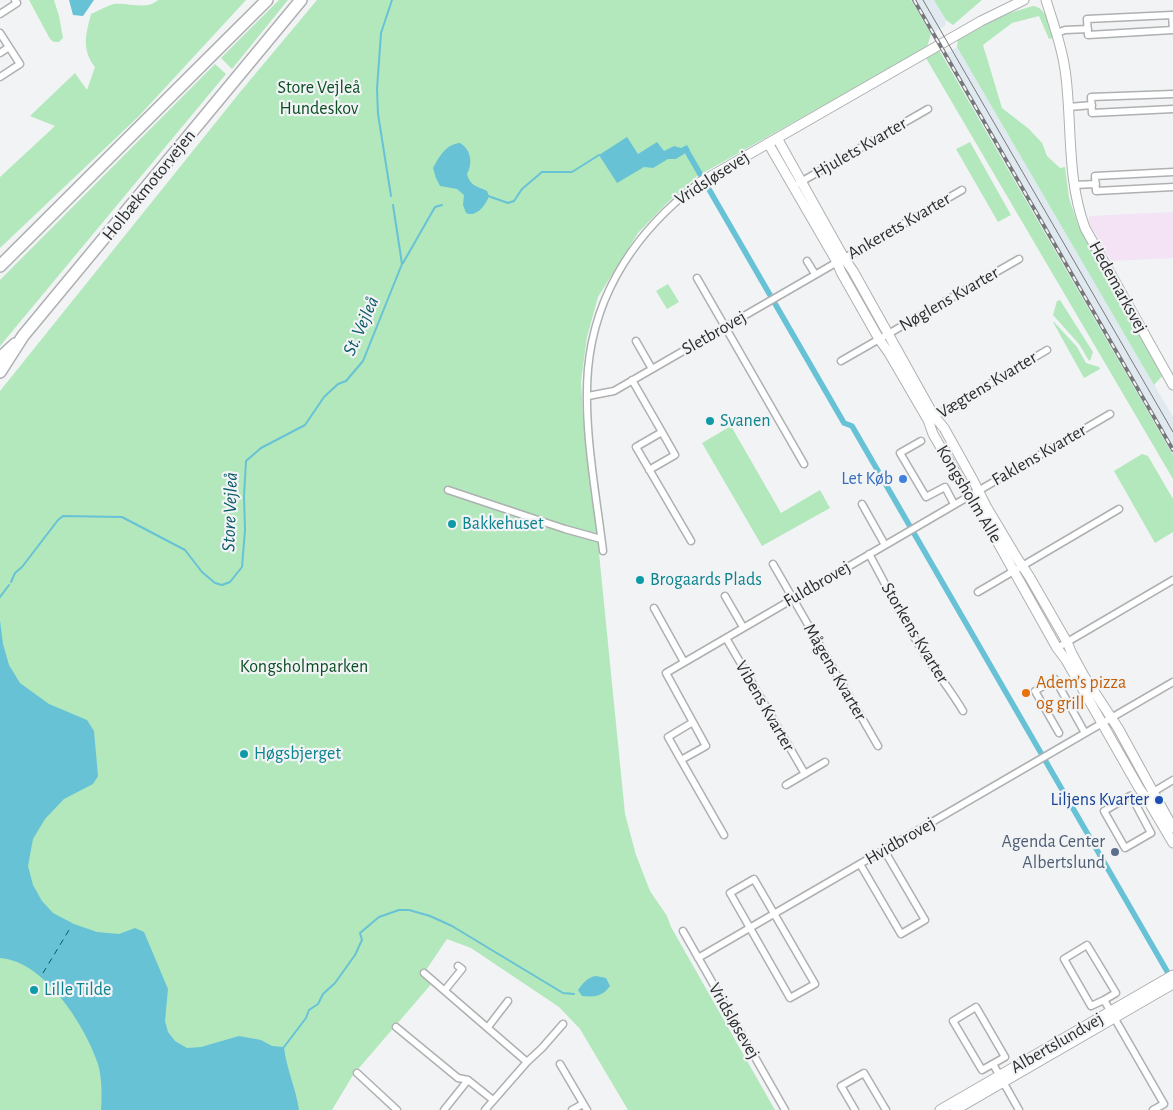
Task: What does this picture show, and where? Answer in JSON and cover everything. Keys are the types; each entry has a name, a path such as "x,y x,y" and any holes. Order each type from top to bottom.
{"highway":[{"path":"1,265 267,0"},
{"name":"Holbækmotorvejen","path":"0,372 23,336 302,0"},
{"path":"0,358 23,336"}],"street":[{"path":"0,14 17,3 15,0"},
{"name":"Vridsløsevej","path":"603,551 590,435 589,360 606,297 635,244 673,203 712,174 972,26 1024,0"},
{"name":"Hedemarksvej","path":"1046,0 1064,60 1074,185 1076,200 1085,228 1173,385"},
{"path":"1172,15 1173,30 1088,35 1088,29 1087,19 1172,15"},
{"path":"1057,33 1065,30 1088,29"},
{"path":"0,33 20,64 0,77"},
{"path":"0,53 9,47"},
{"path":"1173,94 1091,97 1092,113 1173,109"},
{"path":"1069,107 1092,105"},
{"name":"Hjulets Kvarter","path":"797,185 928,109"},
{"name":"Kongsholm Alle","path":"777,138 797,185"},
{"name":"Kongsholm Alle","path":"768,143 797,185 840,260 853,271 889,334 931,418 933,434 969,496 979,509 1057,648 1066,660 1102,723 1173,828"},
{"path":"1173,172 1095,176 1096,191 1173,187"},
{"path":"1074,185 1096,184"},
{"name":"Ankerets Kvarter","path":"840,260 962,190"},
{"name":"Nøglens Kvarter","path":"841,361 1019,259"},
{"name":"Kongsholm Alle","path":"840,260 841,272 879,340 931,418 944,428 990,512 1111,718 1173,843"},
{"name":"Sletbrovej","path":"588,396 614,391 840,260"},
{"path":"807,261 815,274"},
{"path":"697,278 804,464"},
{"path":"636,341 652,369"},
{"name":"Vægtens Kvarter","path":"931,418 1047,350"},
{"path":"632,380 676,455 649,470"},
{"name":"Faklens Kvarter","path":"969,496 1110,414"},
{"path":"662,432 636,447 690,542"},
{"path":"921,441 900,453 926,497 944,487 954,504"},
{"path":"448,490 601,539"},
{"name":"Fuldbrovej","path":"693,722 666,673 969,496"},
{"path":"862,504 885,545"},
{"path":"978,592 1118,509"},
{"name":"Storkens Kvarter","path":"869,554 930,663 943,683 952,692 963,711"},
{"name":"Mågens Kvarter","path":"774,564 792,599 878,746"},
{"path":"1057,648 1173,580"},
{"path":"725,596 743,628"},
{"path":"654,608 684,662"},
{"name":"Vibens Kvarter","path":"726,638 805,774"},
{"path":"1059,733 1035,691 1055,680 1085,733"},
{"name":"Hvidbrovej","path":"698,958 1173,682"},
{"path":"680,760 706,746 693,722 668,737 680,760 724,835"},
{"path":"786,785 825,762"},
{"path":"1135,803 1173,780"},
{"path":"1130,796 1135,803 1151,833 1125,848 1104,811 1130,796"},
{"path":"860,864 901,934 925,920 884,850"},
{"path":"754,879 815,984 790,998 750,927 730,893 754,879"},
{"name":"Vridsløsevej","path":"683,931 785,1110"},
{"path":"1087,945 1116,993 1104,1000 1091,1006 1064,959 1087,945"},
{"path":"446,990 462,970 458,966"},
{"path":"424,973 446,990 527,1062"},
{"name":"Albertslundvej","path":"955,1110 1002,1079 1171,981"},
{"path":"1104,1000 1164,1104 1153,1110"},
{"path":"488,1027 508,1001"},
{"path":"976,1007 1005,1057 993,1064 982,1070 953,1021 976,1007"},
{"path":"485,1110 563,1024"},
{"path":"396,1027 458,1078 468,1080 493,1100"},
{"path":"560,1064 585,1107 572,1110"},
{"path":"993,1064 1020,1110"},
{"path":"855,1110 841,1086 864,1072 886,1110"},
{"path":"356,1073 397,1110"},
{"name":"Albertslundvej","path":"940,1110 1002,1079"},
{"path":"444,1110 468,1080"}],"shaded area":[{"path":"911,0 934,0 946,20 945,26 931,34"},
{"path":"957,47 1173,417 1173,455 943,55"},
{"path":"1173,212 1173,258 1111,261 1089,223 1089,216"}],"green space":[{"path":"29,0 54,0 63,38 59,42 54,42 50,39"},
{"path":"158,0 246,0 139,116 0,248 0,177 55,126 30,116 75,73 87,90 95,67 86,48 86,35 91,14 114,4 142,6"},
{"path":"279,0 288,0 232,69 221,58"},
{"name":"Kongsholmparken","path":"317,0 911,0 931,34 927,47 696,177 638,233 598,297 587,337 581,381 583,419 599,553 625,814 636,855 650,891 667,916 671,927 775,1110 628,1110 580,1029 559,1007 471,948 447,939 426,970 433,982 353,1075 332,1110 0,1110 0,391 241,91"},
{"path":"934,0 982,0 953,25 946,20"},
{"path":"1033,6 1038,7 1047,18 1054,38 1049,39 1039,16 1012,23 983,45 1002,108 1029,129 1042,143 1047,156 1060,168 1065,167 1069,198 1078,225 1164,374 1154,385 957,47 958,39 1006,14"},
{"path":"939,50 1173,455 1173,479 926,58"},
{"path":"215,64 226,74 0,346 0,280"},
{"path":"970,142 1011,215 998,222 956,149"},
{"path":"668,284 679,302 667,309 656,291"},
{"path":"1060,300 1093,352 1090,361 1079,344 1053,315 1057,301"},
{"path":"1053,322 1077,347 1086,363 1100,369 1084,378"},
{"path":"731,426 781,513 820,490 830,508 762,546 702,443"},
{"path":"1142,454 1148,456 1173,499 1173,532 1155,543 1114,471"}],"water":[{"path":"69,0 94,0 83,16 73,15"},
{"path":"627,137 638,154 657,142 664,151 674,146 681,148 687,145 690,150 676,159 668,159 653,168 644,167 617,183 599,155"},
{"path":"460,143 467,149 470,157 468,178 474,185 487,191 489,196 483,207 473,214 466,213 463,205 464,195 457,189 440,186 433,168 447,148"},
{"path":"0,620 3,644 9,665 20,683 49,704 87,720 94,731 98,776 93,784 64,799 45,819 33,839 28,866 33,885 42,901 53,913 74,924 97,932 119,934 135,928 144,932 168,989 165,1021 168,1032 175,1041 187,1048 201,1047 239,1036 261,1040 272,1046 284,1047 299,1110 101,1110 98,1064 92,1048 73,1014 61,997 32,970 16,962 0,958"},
{"path":"596,976 606,978 610,986 598,996 582,996 578,990 586,981"}],"waterway":[{"name":"Store Vejleå","path":"391,196 378,114 377,89 381,33 392,0"},
{"path":"688,153 844,423 852,426 1171,978"},
{"path":"488,196 508,203 514,201 522,189 542,172 572,172 599,155"},
{"name":"Store Vejleå","path":"11,582 15,573 63,516 122,517 185,550 202,572 215,583 222,585 230,582 242,567 245,530 246,461 261,448 305,425 324,397 338,384 346,381 363,361 402,264 393,205"},
{"path":"403,263 435,207 442,205"},
{"name":"Store Vejleå","path":"0,597 9,585"},
{"path":"284,1047 306,1018 309,1010 318,1004 323,994 335,983 355,955 362,940 360,933 379,917 399,910 409,910 430,916 452,926 563,993 574,994"}],"ferry route":[{"path":"43,973 69,930"}],"tram line":[{"path":"923,0 1173,432"}],"railway":[{"path":"914,0 1173,450"}],"place":[{"name":"Svanen","path":"710,421"},
{"name":"Let Køb","path":"903,479"},
{"name":"Bakkehuset","path":"452,524"},
{"name":"Brogaards Plads","path":"640,580"},
{"name":"Adem’s pizza og grill","path":"1026,693"},
{"name":"Høgsbjerget","path":"244,754"},
{"name":"Liljens Kvarter","path":"1159,800"},
{"name":"Agenda Center Albertslund","path":"1115,852"},
{"name":"Lille Tilde","path":"34,990"}],"park label":[{"name":"Store Vejleå Hundeskov","path":"319,98"}],"water label":[{"name":"St. Vejleå","path":"361,326"}]}
